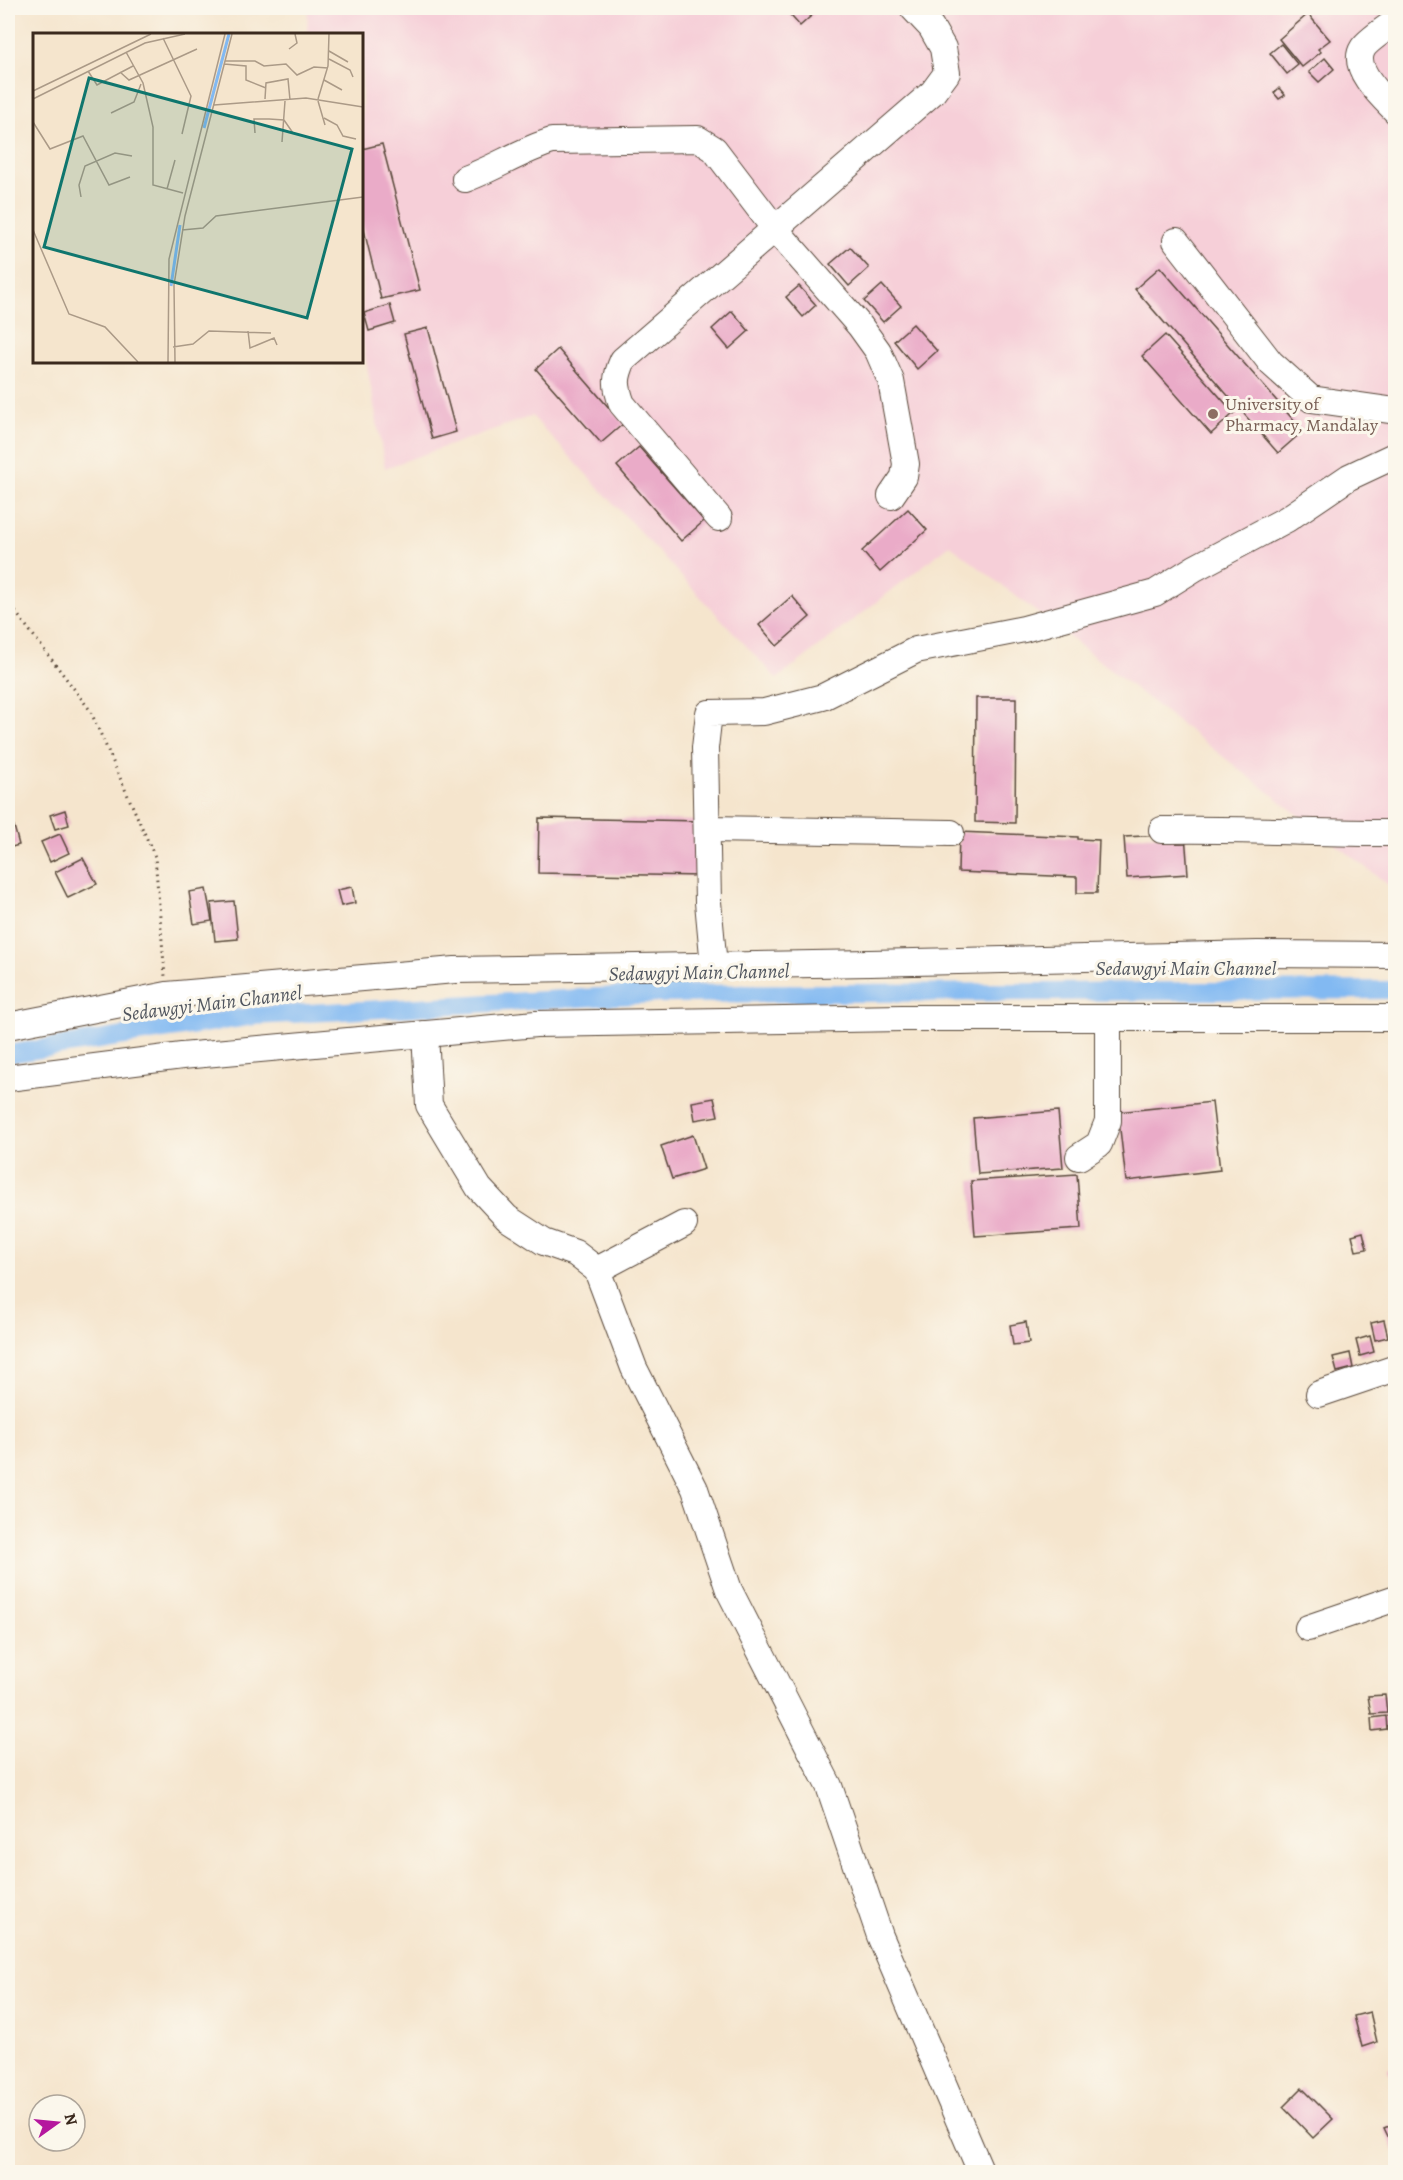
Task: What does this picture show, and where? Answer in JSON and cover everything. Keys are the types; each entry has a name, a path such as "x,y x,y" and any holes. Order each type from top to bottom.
{"street":[{"path":"719,518 622,404 616,388 617,374 623,360 933,92 947,73 944,48 931,27 913,8"},
{"path":"1395,21 1363,48 1360,61 1364,74 1395,111"},
{"path":"465,179 491,169 532,147 552,141 698,139 714,149 775,229 860,326 878,351 891,381 906,464 904,477 891,496"},
{"path":"1176,241 1271,363 1311,399 1395,411"},
{"path":"714,966 708,902 705,748 710,713 764,712 823,697 916,650 1024,629 1155,593 1195,568 1287,519 1349,477 1395,455"},
{"path":"1162,830 1215,828 1328,834 1395,833"},
{"path":"707,829 951,833"},
{"path":"8,1026 167,995 455,970 1258,954 1395,955"},
{"path":"8,1078 182,1056 536,1024 902,1018 1395,1018"},
{"path":"1079,1157 1099,1144 1108,1121 1108,1018"},
{"path":"425,1034 429,1105 479,1188 507,1218 543,1242 575,1252 597,1270 634,1368 695,1489 729,1590 829,1786 880,1936 981,2172"},
{"path":"597,1270 684,1224"},
{"path":"1319,1395 1395,1368"},
{"path":"1308,1628 1395,1598"}],"path":[{"path":"8,602 90,710 154,857 167,995"}],"shaded area":[{"path":"308,8 1395,8 1395,890 950,545 777,679 532,416 385,468 363,343 363,33 307,33"}],"building":[{"path":"784,8 820,8 800,26"},
{"path":"1308,14 1330,40 1318,49 1321,52 1302,67 1279,39"},
{"path":"1281,44 1298,65 1287,74 1270,53"},
{"path":"1325,58 1334,69 1319,82 1309,72"},
{"path":"1279,88 1285,95 1279,99 1274,93"},
{"path":"382,144 420,290 381,299 363,226 363,149"},
{"path":"850,247 869,268 849,286 830,264"},
{"path":"1160,267 1303,431 1278,453 1135,289"},
{"path":"882,285 901,306 883,322 864,301"},
{"path":"799,286 816,305 803,317 786,297"},
{"path":"390,305 395,323 369,331 364,313"},
{"path":"732,311 749,331 729,349 712,329"},
{"path":"913,324 937,351 917,369 894,341"},
{"path":"428,328 456,432 432,439 404,334"},
{"path":"1165,335 1234,413 1211,434 1142,356"},
{"path":"558,349 623,424 601,443 536,369"},
{"path":"639,447 704,521 681,541 617,466"},
{"path":"908,509 927,530 880,572 862,551"},
{"path":"792,596 810,617 777,646 759,625"},
{"path":"976,698 1016,698 1015,823 975,822"},
{"path":"65,810 69,825 55,829 50,815"},
{"path":"539,818 703,821 702,876 538,873"},
{"path":"14,826 19,845 8,848 8,828"},
{"path":"959,832 1099,840 1097,893 1077,893 1077,877 958,872"},
{"path":"60,834 69,853 50,862 41,842"},
{"path":"1185,834 1188,874 1127,878 1124,837"},
{"path":"83,858 97,884 68,898 55,872"},
{"path":"352,887 355,903 341,906 337,890"},
{"path":"206,889 212,921 194,924 189,892"},
{"path":"234,901 238,939 215,941 211,903"},
{"path":"714,1098 718,1116 695,1120 692,1102"},
{"path":"1212,1102 1220,1170 1126,1181 1118,1112"},
{"path":"1058,1111 1063,1168 978,1174 973,1118"},
{"path":"693,1135 704,1169 672,1179 661,1146"},
{"path":"1077,1174 1081,1229 975,1236 971,1181"},
{"path":"1363,1232 1367,1249 1356,1251 1352,1235"},
{"path":"1384,1320 1388,1337 1375,1340 1371,1323"},
{"path":"1026,1322 1029,1343 1013,1345 1010,1325"},
{"path":"1370,1336 1374,1352 1360,1356 1356,1340"},
{"path":"1350,1353 1353,1368 1337,1372 1333,1357"},
{"path":"1385,1695 1387,1713 1371,1714 1368,1696"},
{"path":"1386,1716 1387,1729 1372,1731 1371,1718"},
{"path":"1370,2012 1377,2042 1362,2047 1354,2016"},
{"path":"1396,2066 1396,2089 1395,2089 1388,2069"},
{"path":"1302,2088 1333,2119 1313,2138 1283,2107"},
{"path":"1396,2123 1396,2153 1384,2128"}],"waterway":[{"name":"Sedawgyi Main Channel","path":"8,1054 254,1016 653,994 1396,990"}],"place":[{"name":"University of Pharmacy, Mandalay","path":"1213,414"}]}
